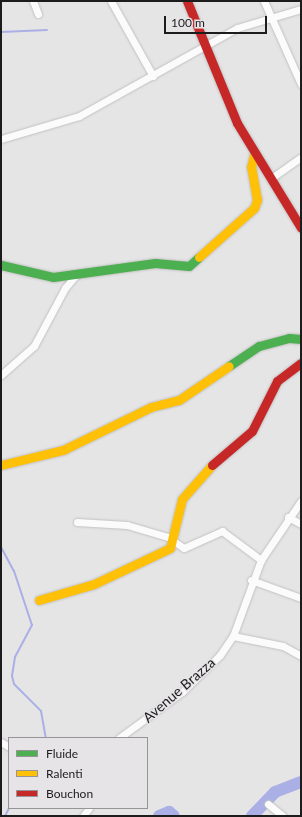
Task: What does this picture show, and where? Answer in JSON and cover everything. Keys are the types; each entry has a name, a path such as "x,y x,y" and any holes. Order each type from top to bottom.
{"street":[{"path":"33,1 38,14"},
{"path":"111,1 154,76"},
{"path":"187,1 203,45 254,155 301,228"},
{"path":"264,1 270,18 301,84"},
{"path":"1,139 79,116 154,76 203,45 237,28 301,9"},
{"path":"1,265 35,275 75,276 155,263 189,266 254,208 257,200 251,167 254,155"},
{"path":"270,179 301,157"},
{"path":"1,375 34,346 65,288 75,276"},
{"path":"1,465 63,450 151,407 179,400 259,346 289,338 301,339"},
{"path":"39,600 94,584 170,548 174,542 182,499 221,455 252,431 277,381 301,363"},
{"name":"Avenue Brazza","path":"121,737 146,721 203,673 233,636 251,580 261,560 288,517 301,501"},
{"path":"288,517 301,524"},
{"path":"77,522 127,525 174,542 184,548 222,531 261,560"},
{"path":"251,580 301,598"},
{"path":"233,636 283,646 301,656"},
{"path":"268,804 283,816"}],"waterway":[{"path":"1,32 47,30"},
{"path":"1,547 14,571 32,625 15,657 12,676 14,684 41,711 46,737"},
{"path":"252,816 275,792 301,782"},
{"path":"5,816 8,809"},
{"path":"159,816 169,812 174,816"}],"traffic: fast":[{"path":"1,265 53,277 155,263 189,266 199,257"},
{"path":"229,366 259,346 289,338 301,339"}],"traffic: slow":[{"path":"199,257 254,208 257,200 251,167 254,155"},
{"path":"1,465 63,450 151,407 179,400 229,366"},
{"path":"39,600 94,584 170,548 182,499 212,465"}],"traffic: jam":[{"path":"187,1 237,123 301,228"},
{"path":"212,465 252,431 277,381 301,363"}]}
